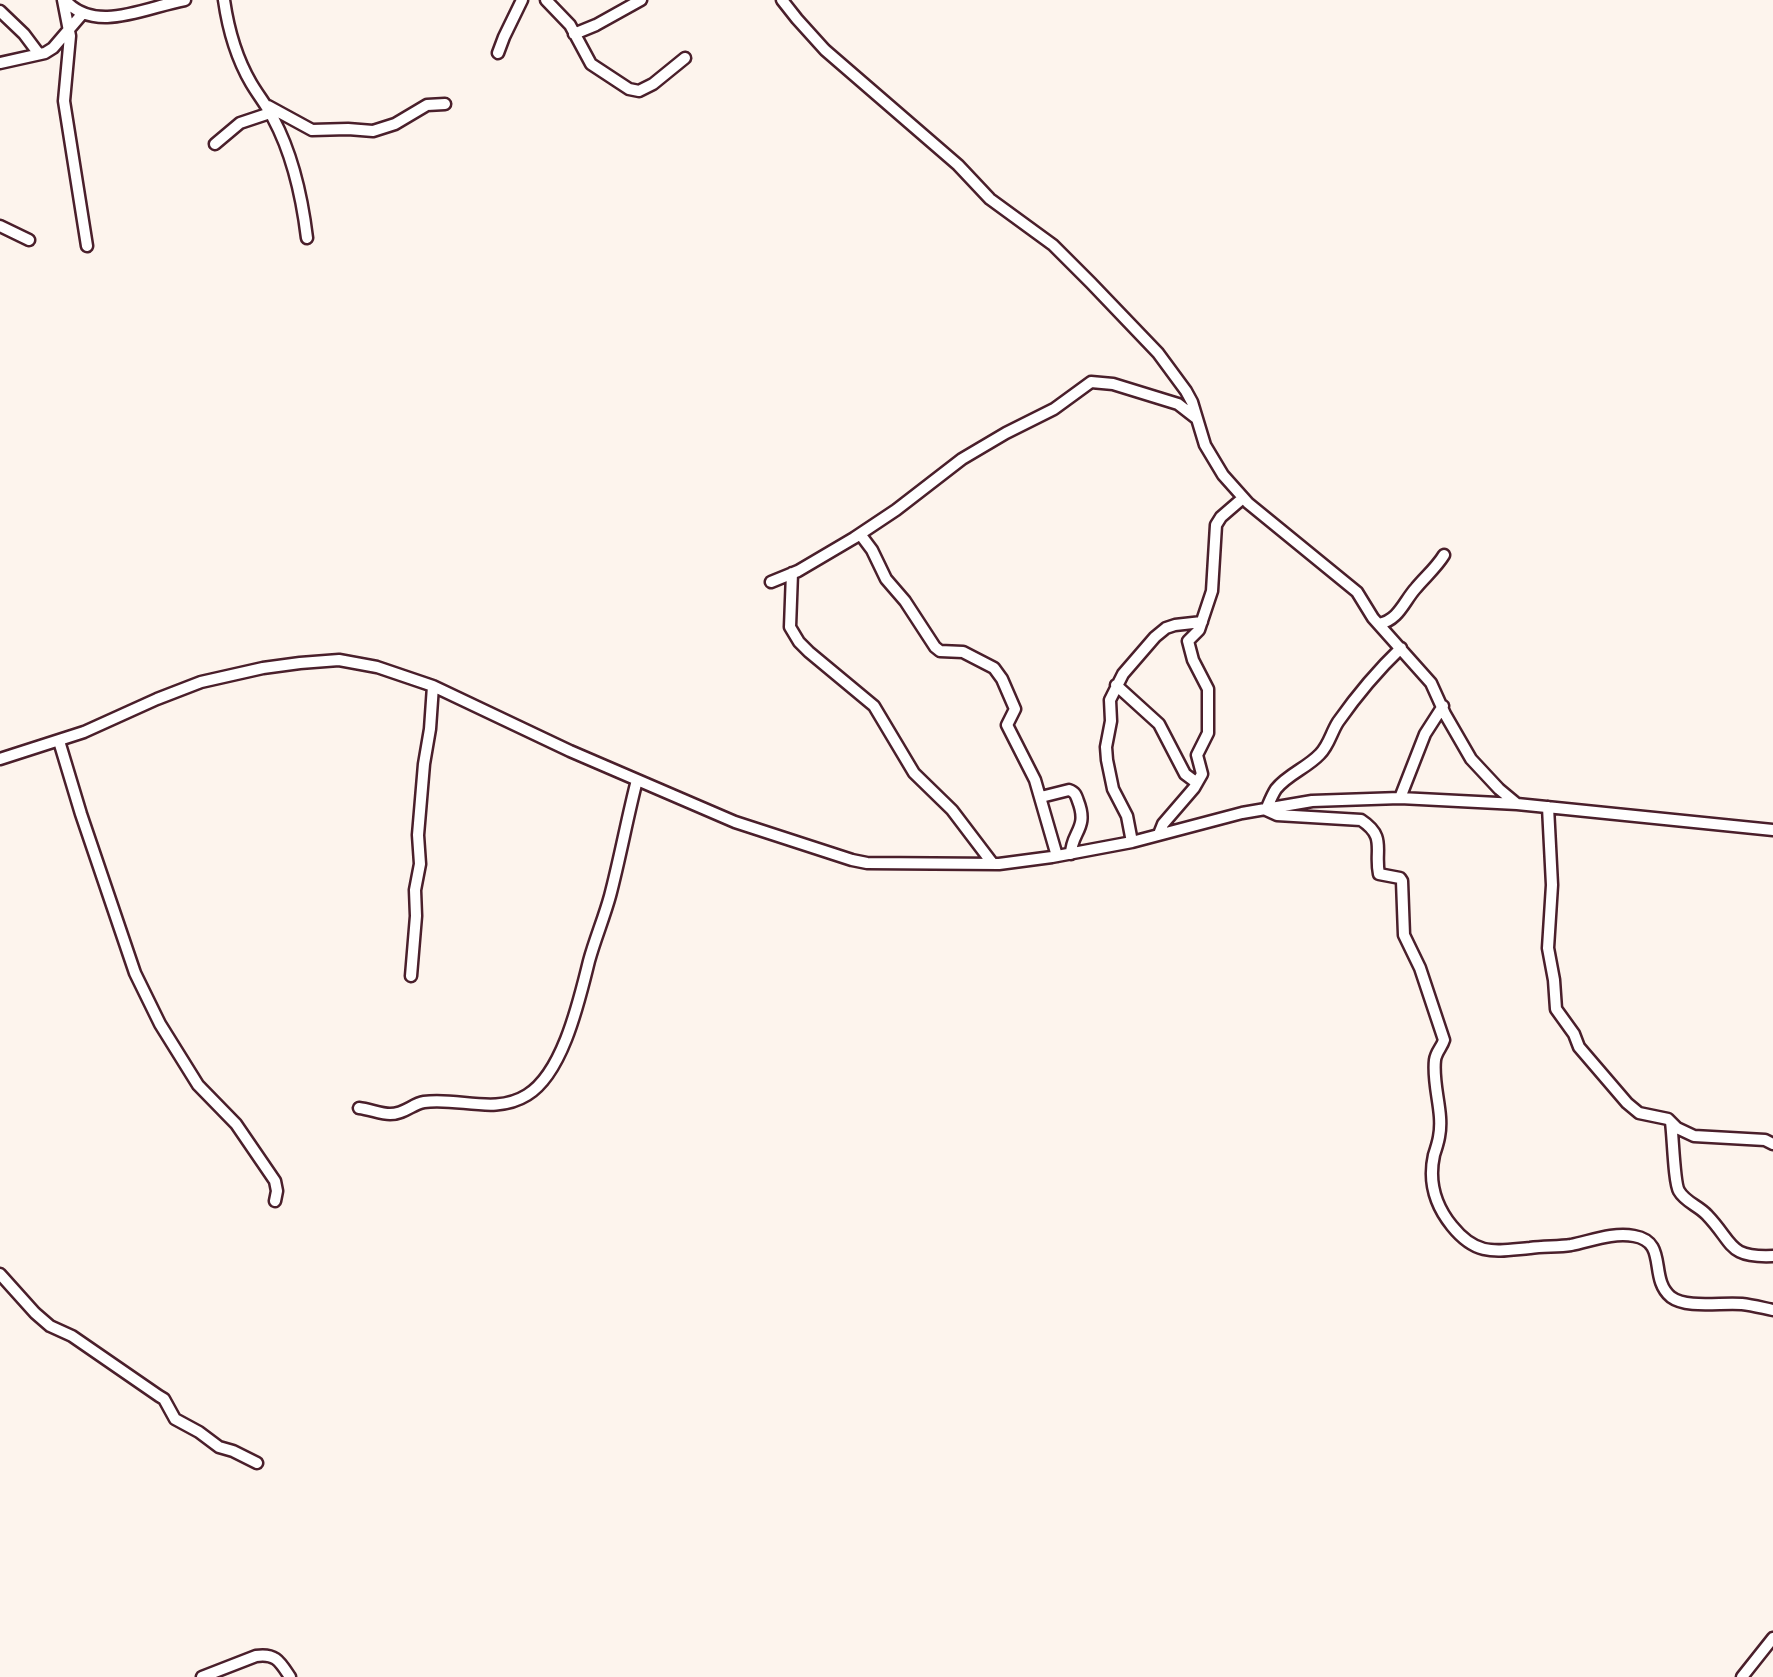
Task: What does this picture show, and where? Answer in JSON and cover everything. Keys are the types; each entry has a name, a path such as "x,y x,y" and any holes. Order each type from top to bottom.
{"street":[{"path":"64,0 75,10 100,17 115,16 185,0"},
{"path":"64,0 69,27 64,101 87,246"},
{"path":"224,0 227,18 243,66 281,137 297,179 308,238"},
{"path":"498,53 522,0"},
{"path":"574,34 596,25 641,0"},
{"path":"782,0 825,50 958,165 990,199 1053,245 1177,376 1192,402 1205,445 1213,460 1243,498 1350,584 1359,594 1379,624 1428,680 1471,759 1499,789 1517,804"},
{"path":"545,1 570,25 591,64 629,89 639,91 653,84 685,58"},
{"path":"0,11 24,34 39,54"},
{"path":"0,63 39,54 59,43 69,27 84,13"},
{"path":"267,109 312,130 374,131 395,124 427,105 445,104"},
{"path":"215,144 240,123 267,109"},
{"path":"0,226 28,240"},
{"path":"771,582 792,573 860,534 896,510 962,459 1006,433 1054,409 1091,382 1113,384 1178,404 1196,418"},
{"path":"1160,834 1163,824 1180,807 1202,774 1197,755 1209,733 1208,689 1193,660 1188,641 1199,630 1212,591 1216,525 1221,517 1243,498"},
{"path":"860,534 872,550 886,579 905,601 938,650 963,651 998,672 1015,710 1007,725 1035,780 1057,856"},
{"path":"1379,624 1388,621 1400,611 1414,589 1431,573 1444,555"},
{"path":"792,573 790,627 792,633 808,652 874,706 914,773 952,810 993,864"},
{"path":"1132,842 1127,816 1113,789 1107,760 1106,747 1111,721 1110,700 1116,685 1129,665 1155,637 1167,628 1187,622 1202,622"},
{"path":"1266,810 1276,789 1320,755 1358,694 1401,648"},
{"path":"0,759 84,732 201,682 263,668 339,660 377,667 434,686 570,751 735,822 852,860 899,864 993,864 1071,854 1132,842 1216,819 1312,801 1400,798 1517,804 1773,830"},
{"path":"1116,685 1159,724 1185,774 1197,783"},
{"path":"411,976 416,916 415,890 420,864 419,823 434,686"},
{"path":"1400,798 1425,734 1443,706"},
{"path":"59,741 77,803 135,973 160,1024 198,1085 236,1124 276,1181 278,1191 275,1201"},
{"path":"359,1108 389,1114 404,1112 421,1102 428,1101 449,1100 476,1105 498,1105 514,1102 542,1083 559,1054 583,990 610,896 637,780"},
{"path":"1041,797 1070,790 1077,797 1083,813 1080,830 1071,846 1071,854"},
{"path":"1548,807 1552,885 1548,948 1558,1013 1574,1034 1585,1057 1639,1113 1664,1118 1677,1128 1694,1136 1765,1140 1773,1144"},
{"path":"1266,810 1277,815 1361,820 1370,826 1379,843 1379,874 1400,878 1402,881 1404,935 1420,968 1444,1040 1435,1059 1440,1131 1432,1175 1434,1193 1444,1216 1461,1236 1476,1246 1498,1252 1569,1245 1598,1238 1633,1236 1653,1246 1656,1252 1658,1274 1664,1288 1670,1296 1680,1302 1745,1304 1773,1310"},
{"path":"1671,1122 1678,1190 1707,1216 1735,1250 1746,1256 1773,1256"},
{"path":"0,1274 35,1314 50,1326 72,1336 159,1396 175,1419 199,1432 219,1447 234,1451 257,1463"},
{"path":"1742,1677 1773,1638"},
{"path":"202,1677 265,1654 272,1656 280,1663 290,1677"}]}
